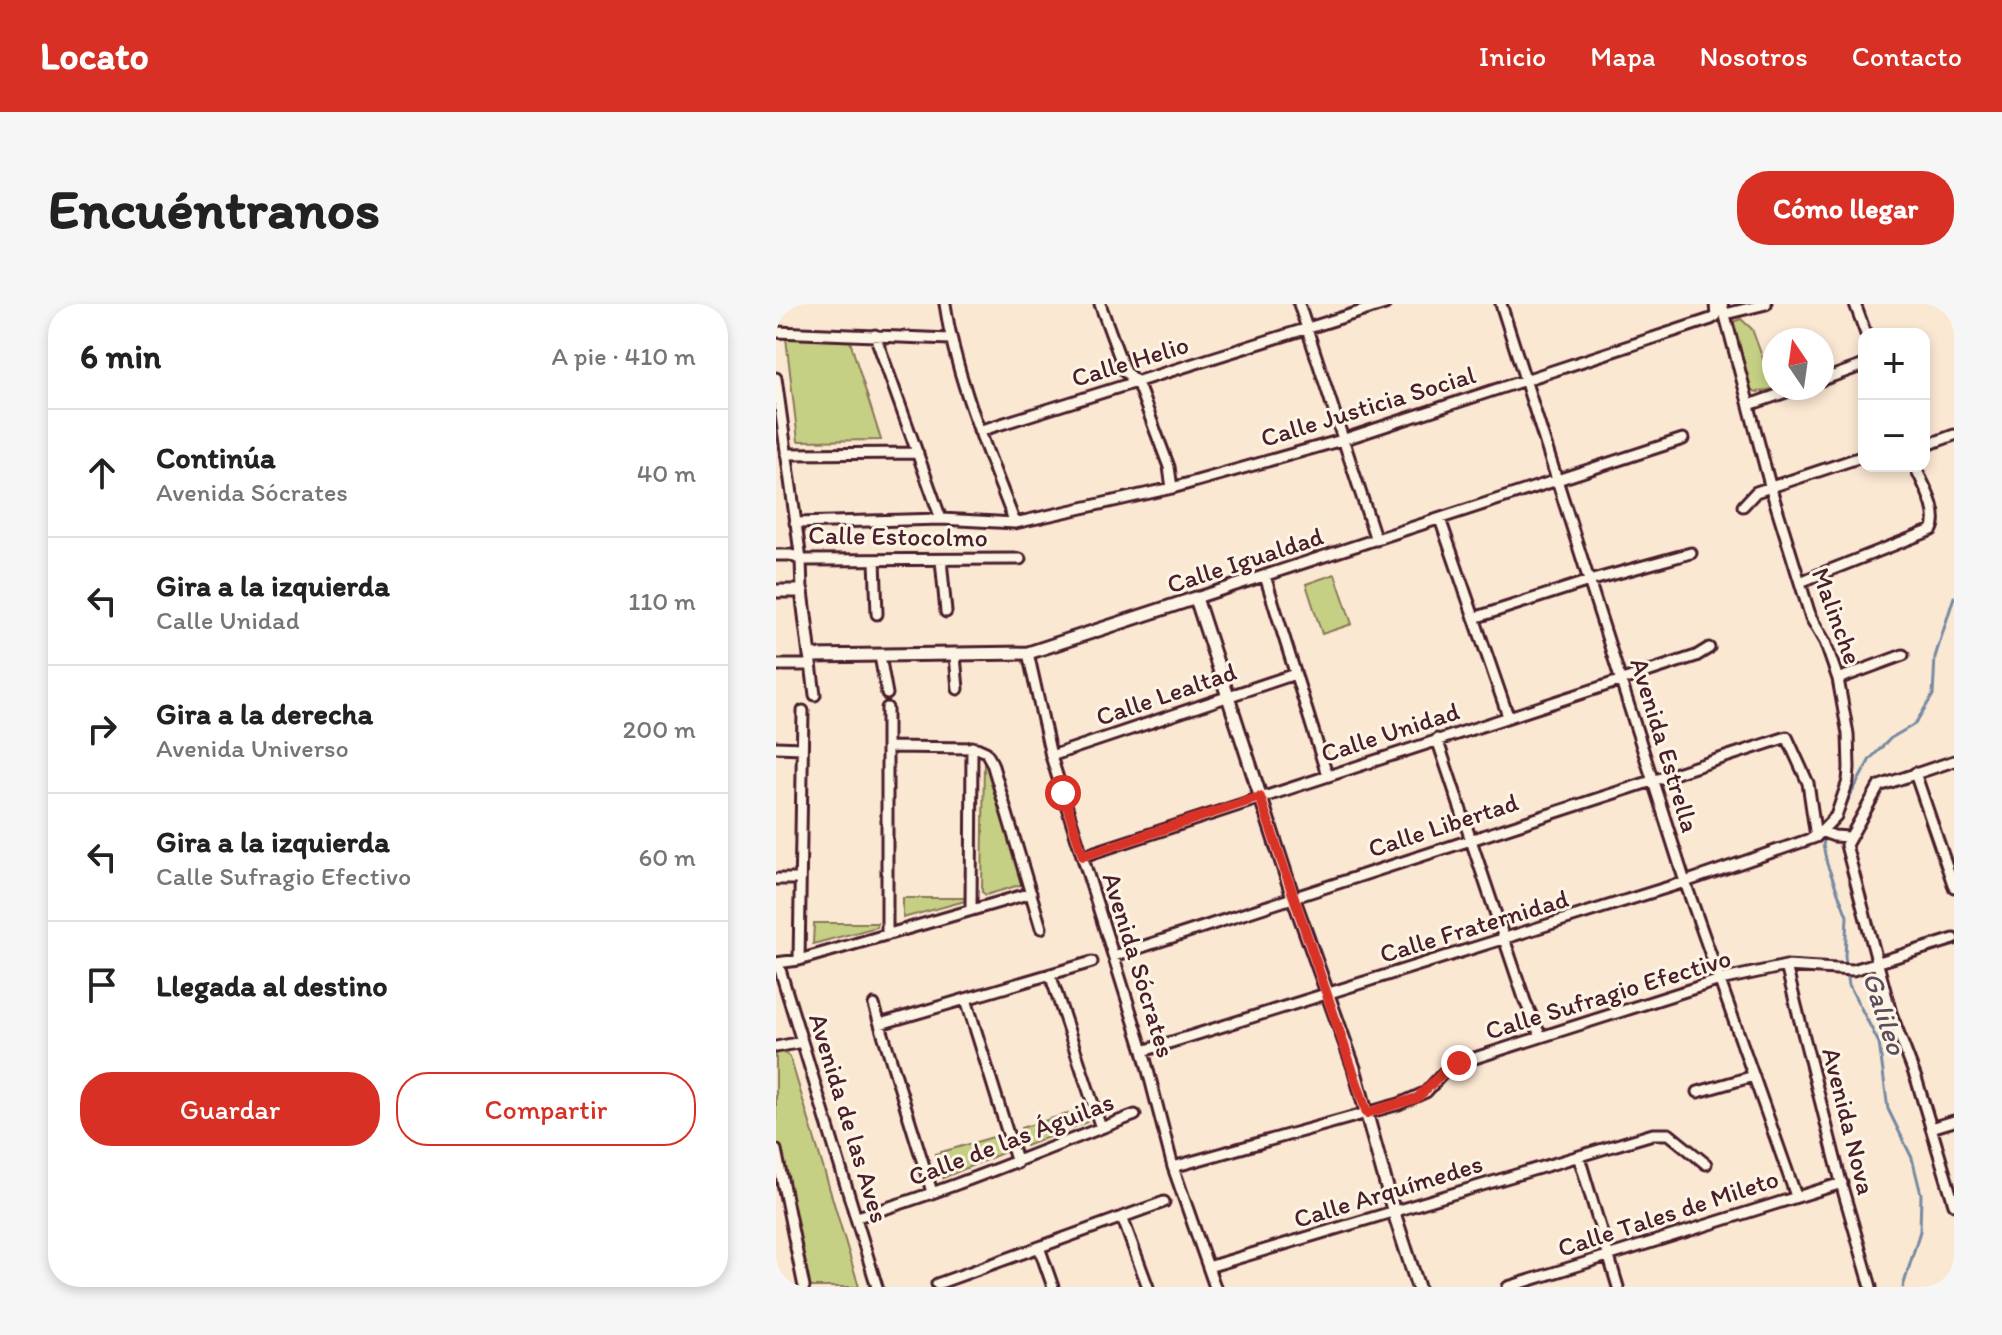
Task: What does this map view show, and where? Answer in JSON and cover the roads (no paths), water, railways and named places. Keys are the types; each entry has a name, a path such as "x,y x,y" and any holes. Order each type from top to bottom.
{"street":[{"path":"945,304 950,339 979,431 1015,523"},
{"path":"1100,304 1125,372 1137,382 1169,467 1172,488"},
{"path":"1299,304 1376,540"},
{"name":"Calle Helio","path":"979,431 1385,304"},
{"name":"Avenida Estrella","path":"1501,304 1685,882 1796,1196"},
{"name":"Calle Justicia Social","path":"795,523 941,519 1015,523 1172,488 1342,440 1711,319 1716,316 1715,304"},
{"path":"1724,309 1766,304"},
{"path":"1855,304 1864,328"},
{"name":"Malinche","path":"1724,309 1771,489 1811,618 1825,642 1838,679 1848,734 1848,781 1836,816 1820,834"},
{"path":"776,332 950,339"},
{"path":"875,335 941,519"},
{"path":"1834,376 1858,367"},
{"path":"776,378 801,560 815,695"},
{"path":"1749,405 1763,400"},
{"path":"1930,444 1954,435"},
{"name":"Calle Igualdad","path":"810,660 1028,653 1683,439"},
{"path":"786,454 918,453"},
{"path":"1743,506 1756,492 1858,458"},
{"path":"1800,582 1929,532 1935,524 1934,511 1918,472"},
{"path":"1440,519 1508,716"},
{"path":"1474,618 1589,581 1691,553"},
{"name":"Calle Estocolmo","path":"776,555 791,555 801,560 1020,559"},
{"path":"875,560 877,614"},
{"path":"941,560 946,612"},
{"path":"1265,576 1327,775"},
{"path":"776,591 802,591"},
{"path":"1196,598 1367,1113 1418,1287"},
{"name":"Calle Unidad","path":"1083,856 1696,656 1709,648"},
{"name":"Avenida Sócrates","path":"1028,653 1051,756 1143,1051 1173,1167 1215,1287"},
{"path":"1838,679 1903,655"},
{"path":"880,656 887,694"},
{"path":"955,656 958,689"},
{"path":"776,665 810,660"},
{"name":"Calle Lealtad","path":"1051,756 1295,674"},
{"path":"887,708 887,935"},
{"path":"799,960 803,711"},
{"name":"Calle Libertad","path":"1114,956 1787,737 1808,783 1820,834"},
{"path":"1437,739 1525,1001 1541,1037"},
{"path":"776,747 802,748"},
{"path":"888,747 972,747 986,752 992,763 1041,928"},
{"path":"971,910 972,747"},
{"path":"1954,761 1879,786 1849,837 1846,850 1891,1013 1954,1204"},
{"path":"1915,773 1954,887"},
{"path":"1820,834 1849,837"},
{"name":"Calle Fraternidad","path":"1143,1051 1685,882 1820,834"},
{"path":"776,879 800,879"},
{"path":"777,963 799,960 1031,893"},
{"name":"Calle Sufragio Efectivo","path":"1173,1167 1417,1098 1445,1071 1459,1063 1720,980 1786,966 1846,970 1954,939"},
{"path":"880,1024 1092,962"},
{"name":"Avenida de las Aves","path":"777,963 877,1287"},
{"name":"Avenida Nova","path":"1786,966 1871,1285"},
{"path":"1050,974 1101,1128"},
{"path":"966,999 1017,1163"},
{"path":"874,1005 932,1192"},
{"path":"776,1047 802,1042"},
{"path":"1698,1092 1754,1076"},
{"name":"Calle de las Águilas","path":"857,1217 1017,1163 1135,1115"},
{"path":"1931,1128 1954,1121"},
{"name":"Calle Arquímedes","path":"1208,1267 1662,1132 1675,1138 1706,1164"},
{"path":"776,1150 804,1287"},
{"path":"1579,1157 1618,1287"},
{"name":"Calle Tales de Mileto","path":"1508,1287 1842,1183"},
{"path":"937,1284 955,1283 1039,1247 1164,1202"},
{"path":"1122,1217 1148,1287"},
{"path":"1039,1247 1053,1287"},
{"path":"1857,1287 1871,1285"}],"waterway":[{"name":"Galileo","path":"1842,811 1870,759 1891,738 1915,724 1933,695 1935,657 1954,597"},
{"name":"Galileo","path":"1825,837 1823,845 1827,864 1847,916 1845,956 1849,985 1879,1043 1888,1109 1912,1158 1921,1194 1920,1231 1903,1287"}]}
